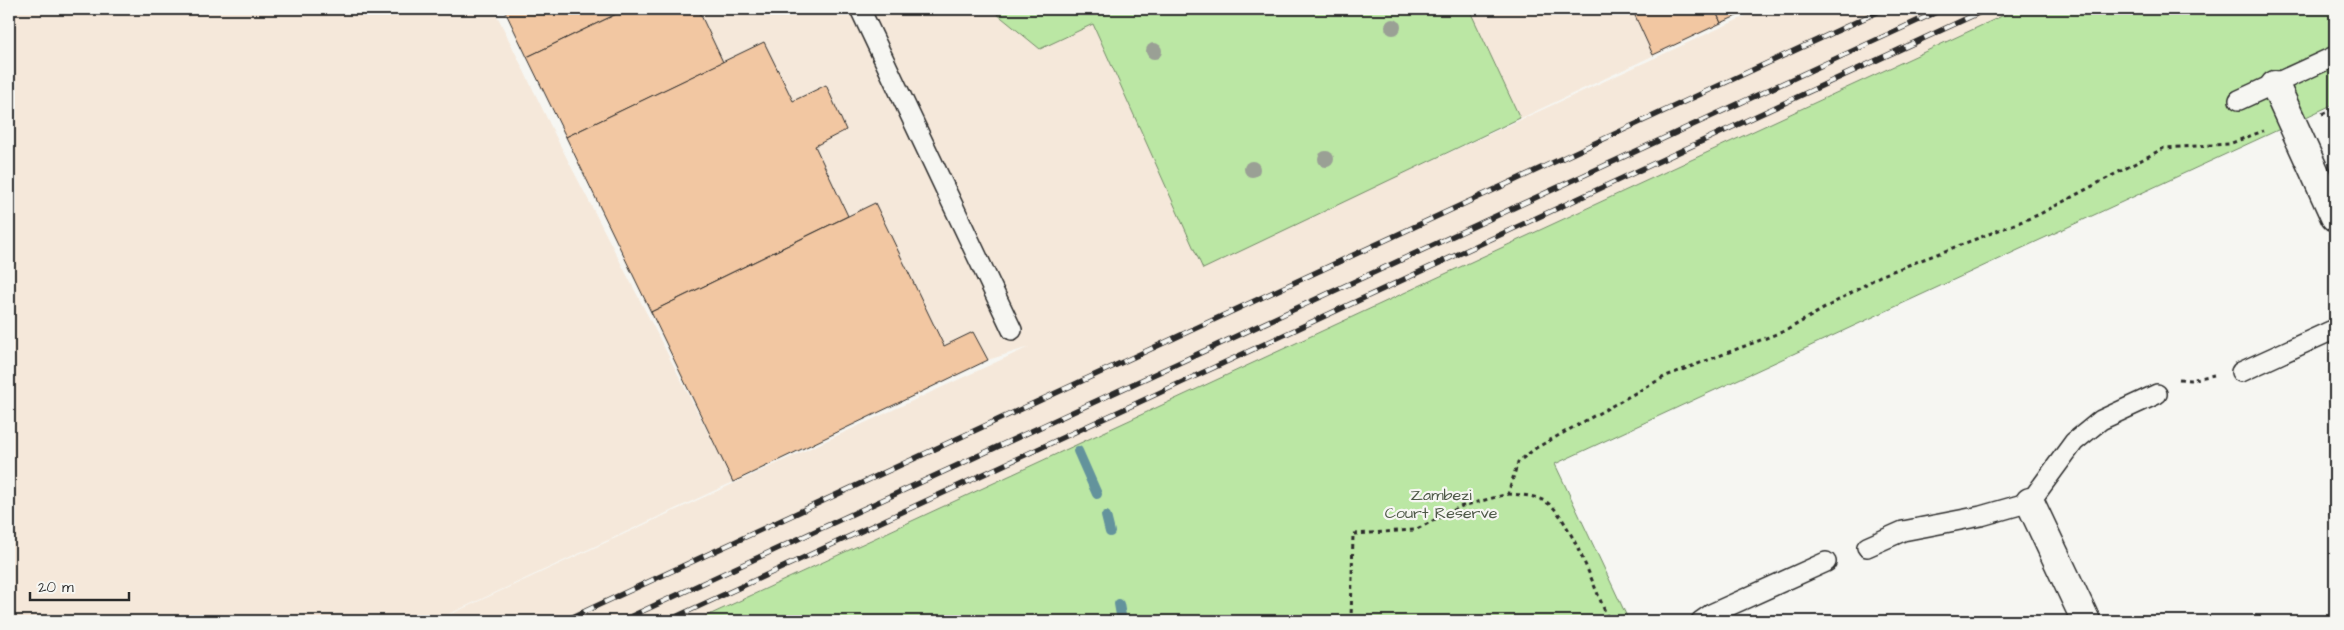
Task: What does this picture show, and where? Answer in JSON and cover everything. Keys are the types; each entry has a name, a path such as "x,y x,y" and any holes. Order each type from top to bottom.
{"street":[{"path":"2275,85 2335,217"},
{"path":"2030,502 2086,621"}],"lane":[{"path":"860,9 1012,330"},
{"path":"2239,100 2335,56"},
{"path":"2241,372 2335,329"},
{"path":"1867,547 1903,531 1981,516 2030,502 2074,442 2101,420 2158,394"},
{"path":"1701,621 1711,614 1826,562"}],"path":[{"path":"1508,494 1518,462 1536,448 1666,376 1787,330 1880,276 2038,215 2164,148 2229,144 2291,121 2335,109"},
{"path":"2158,394 2162,382 2175,378 2190,380 2209,378 2226,369 2241,372"},
{"path":"1351,621 1353,534 1415,530 1462,506 1508,494 1532,496 1550,504 1564,521 1609,621"}],"shaded area":[{"path":"9,9 494,9 558,141 717,450 504,9 1752,9 1392,179 1761,9 2017,9 696,621 436,621 1029,347 988,360 733,482 434,621 9,621"}],"green space":[{"path":"991,9 1469,9 1520,118 1203,269 1093,24 1040,49"},
{"name":"Zambezi Court Reserve","path":"2017,9 2335,9 2335,111 2332,105 1555,464 1629,621 696,621"}],"building":[{"path":"504,9 627,9 527,57"},
{"path":"627,9 698,9 723,62 566,137 527,57"},
{"path":"1632,9 1715,9 1721,23 1653,55"},
{"path":"1715,9 1752,9 1721,23"},
{"path":"764,42 793,101 826,85 846,130 815,146 848,216 651,312 566,137"},
{"path":"875,203 944,346 973,332 988,360 733,482 651,312"}],"waterway":[{"path":"1078,451 1097,494"},
{"path":"1106,516 1110,532"},
{"path":"1119,604 1122,621"}],"railway":[{"path":"564,621 1884,9"},
{"path":"621,621 1943,9"},
{"path":"667,621 1987,9"}]}
